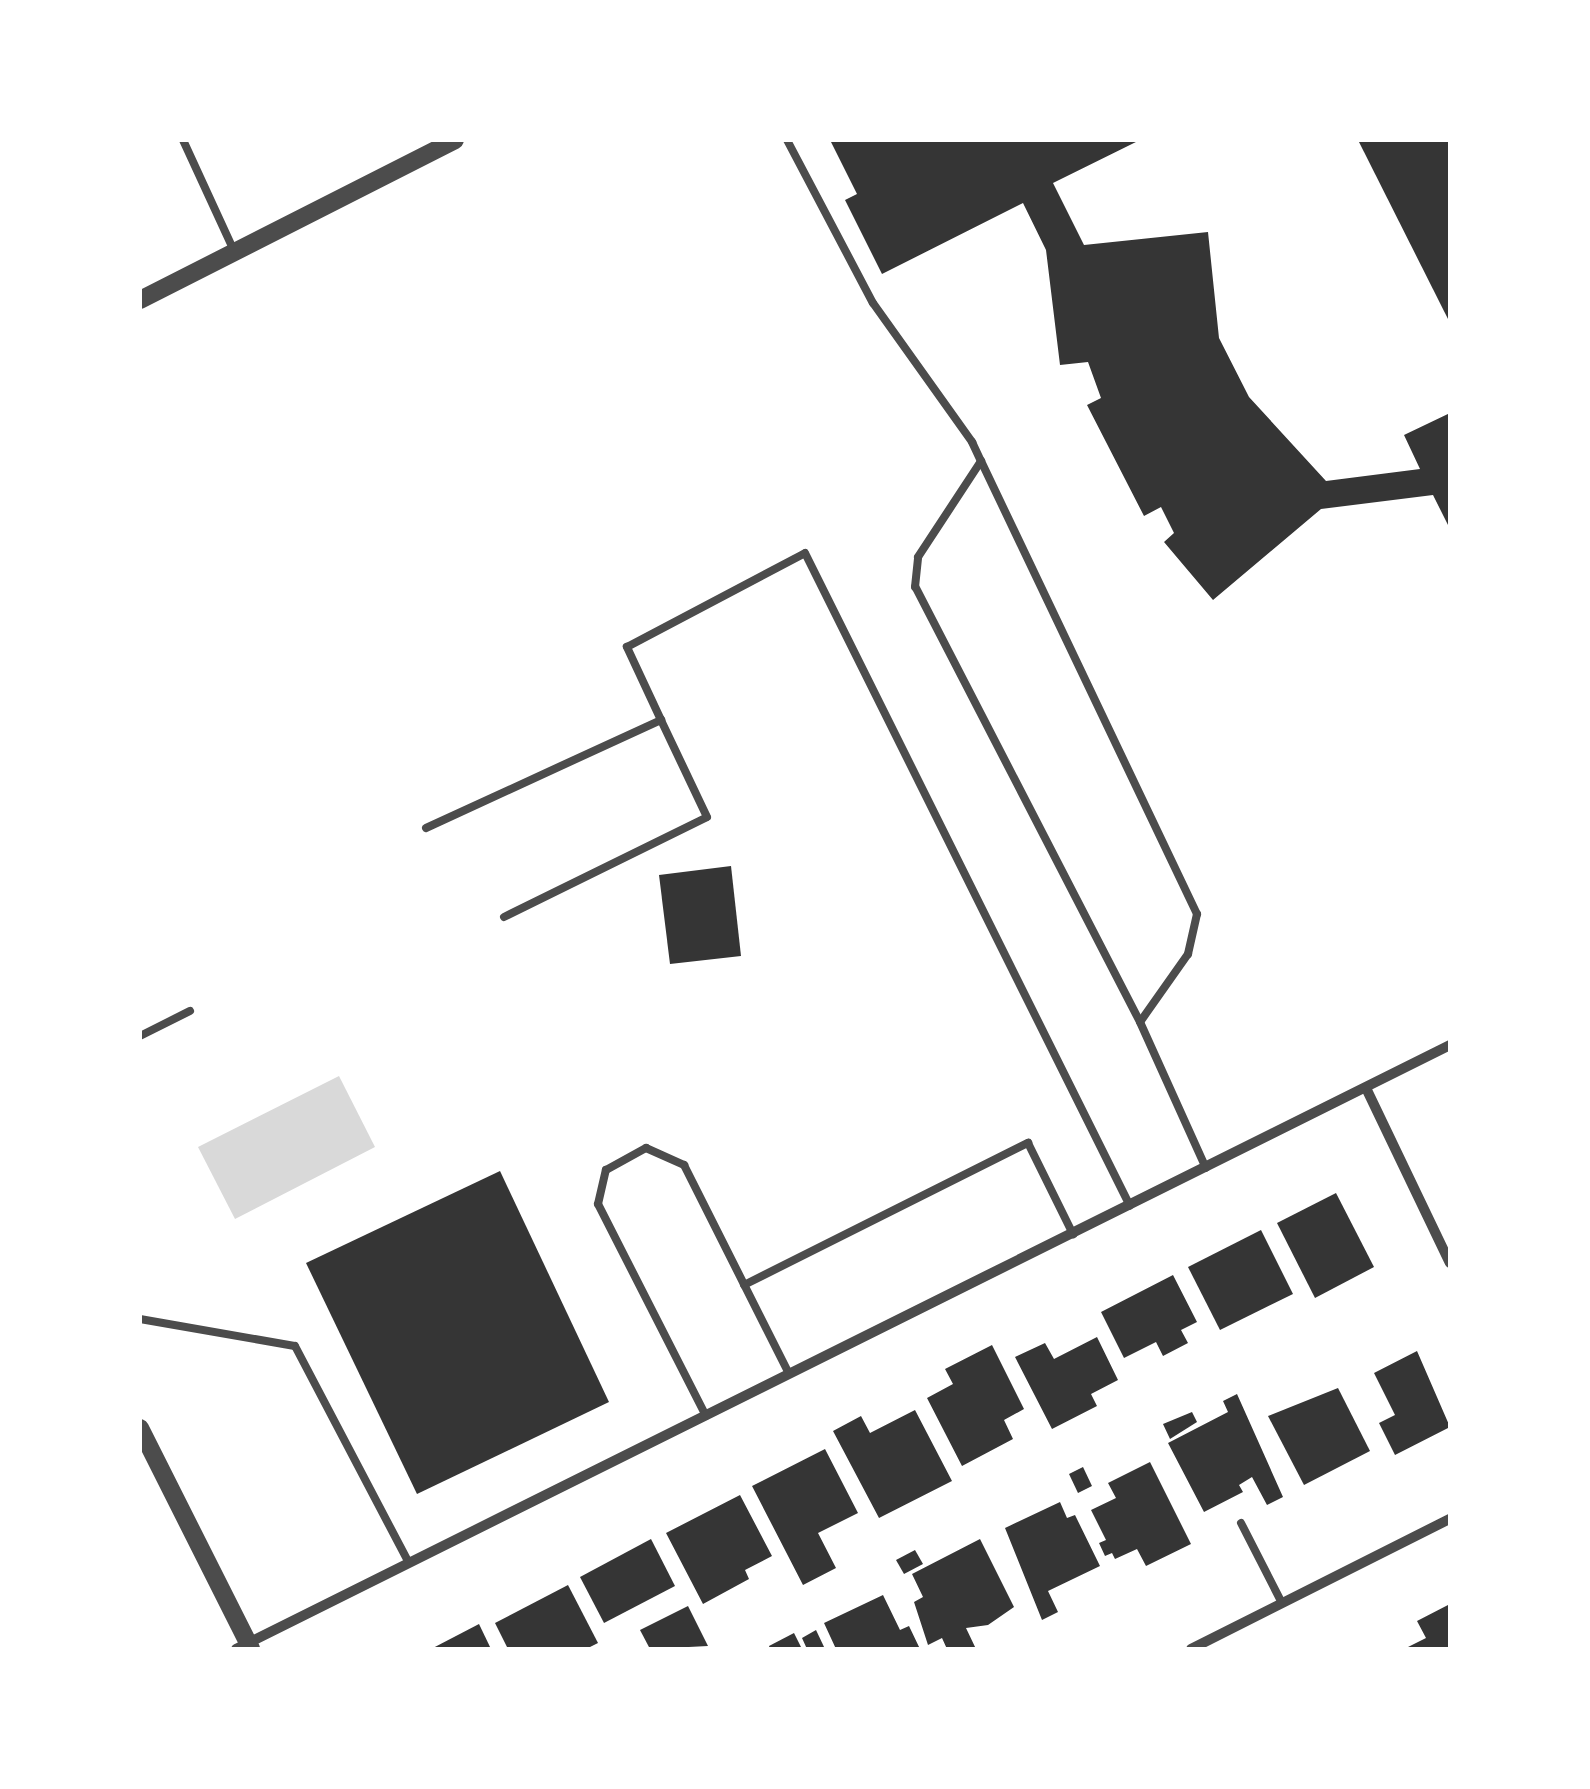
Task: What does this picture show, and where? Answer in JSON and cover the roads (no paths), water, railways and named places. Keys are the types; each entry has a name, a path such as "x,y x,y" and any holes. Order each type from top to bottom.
{"street":[{"path":"140,300 455,140"},
{"path":"140,1428 245,1647 1450,1046"},
{"path":"1366,1088 1450,1264"},
{"path":"1190,1649 1450,1519"}],"lane":[{"path":"183,140 235,253"},
{"path":"787,140 873,303 981,461 1198,914 1188,954 1140,1022"},
{"path":"981,461 918,556 915,587 1140,1022 1206,1168"},
{"path":"504,917 707,817 627,647 805,553 1130,1206"},
{"path":"426,828 662,720"},
{"path":"140,1036 190,1011"},
{"path":"744,1285 1028,1143 1073,1234"},
{"path":"706,1416 598,1204 606,1170 646,1148 684,1165 789,1374"},
{"path":"140,1318 295,1346 409,1563"},
{"path":"1241,1523 1282,1603"}]}
